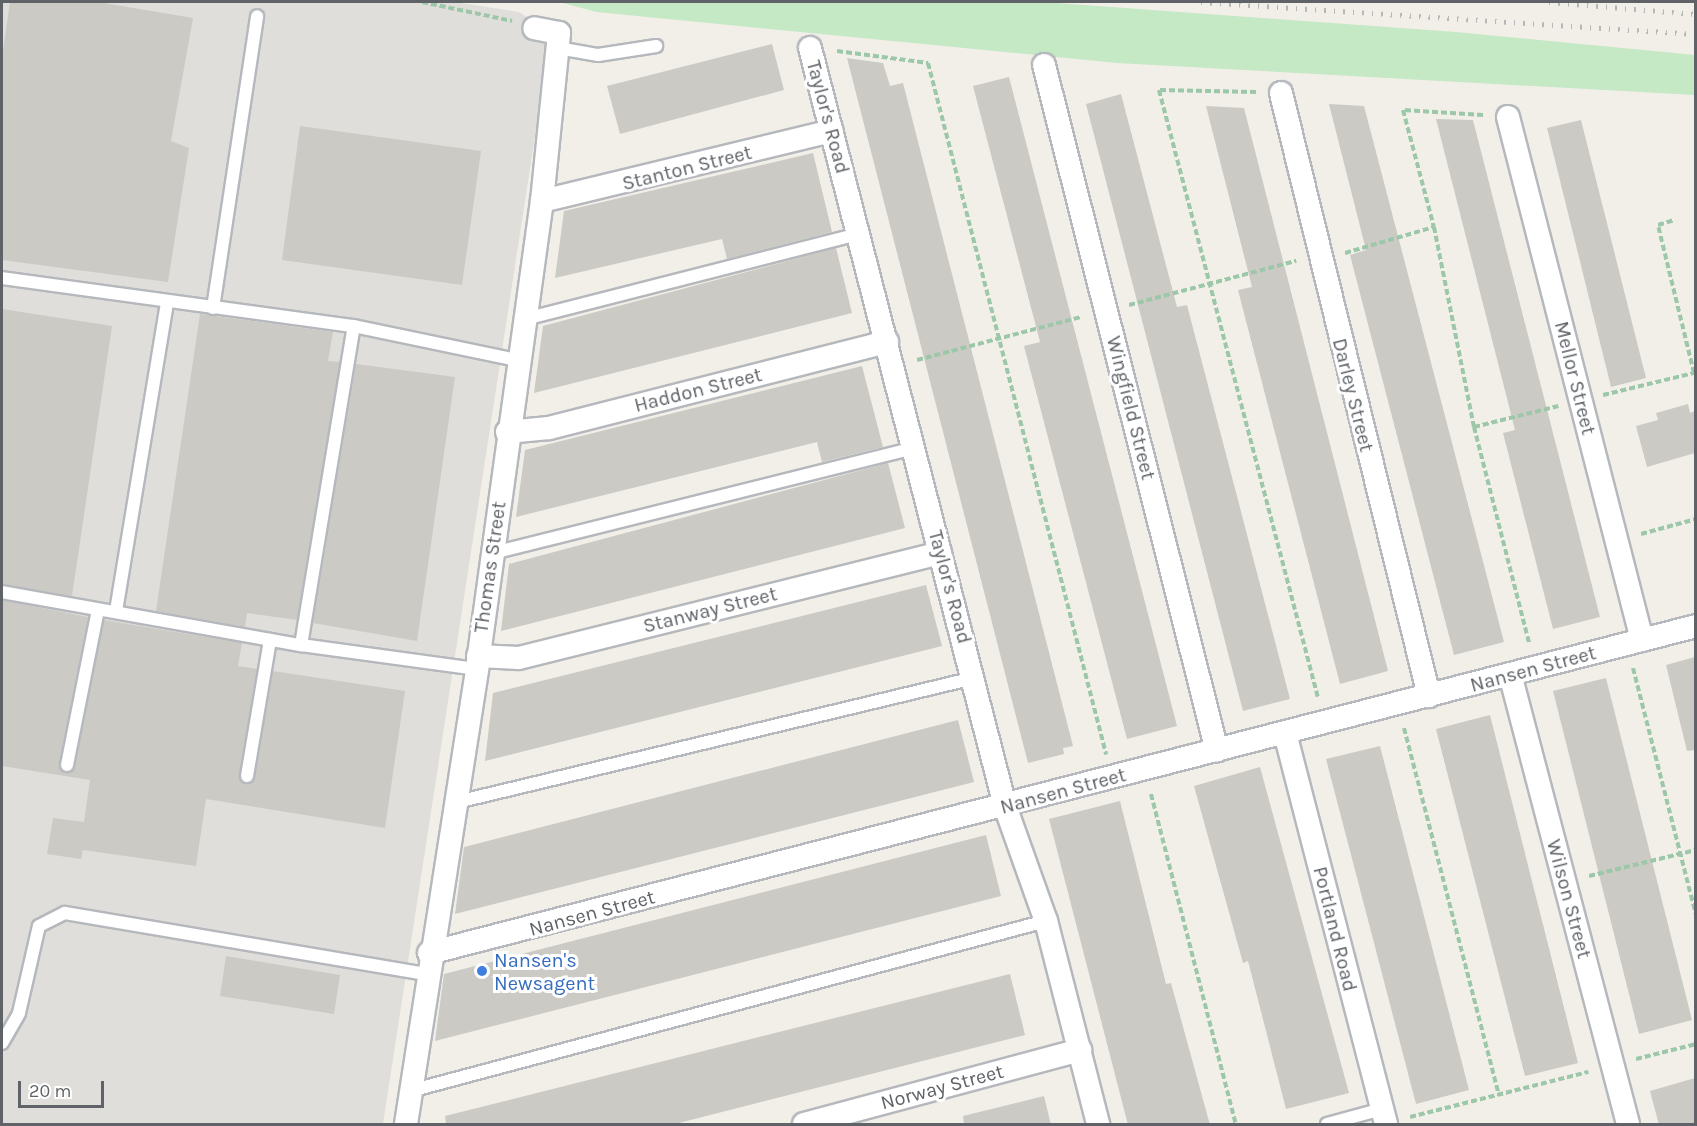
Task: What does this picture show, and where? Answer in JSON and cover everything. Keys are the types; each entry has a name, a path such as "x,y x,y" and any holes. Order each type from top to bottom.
{"street":[{"path":"534,28 559,33 558,48"},
{"name":"Thomas Street","path":"406,1125 427,964 457,802 493,553 517,360 542,201 558,48"},
{"name":"Taylor's Road","path":"810,48 974,678 1005,806 1046,921 1098,1125"},
{"name":"Wingfield Street","path":"1044,65 1217,751"},
{"name":"Darley Street","path":"1281,93 1318,256 1429,696"},
{"name":"Mellor Street","path":"1508,117 1617,541 1634,642"},
{"name":"Stanton Street","path":"542,201 832,131"},
{"name":"Haddon Street","path":"507,432 549,428 887,342"},
{"name":"Stanway Street","path":"477,663 519,658 940,553"},
{"name":"Nansen Street","path":"427,964 1005,806 1695,626"},
{"name":"Wilson Street","path":"1510,674 1628,1125"},
{"name":"Portland Road","path":"1285,733 1384,1119"},
{"name":"Norway Street","path":"804,1125 1080,1050"}],"lane":[{"path":"213,308 257,16"},
{"path":"558,48 598,55 656,46"},
{"path":"525,320 859,234"},
{"path":"2,279 167,303 354,326 517,360"},
{"path":"116,611 167,303"},
{"path":"301,645 354,326"},
{"path":"493,553 914,448"},
{"path":"2,592 301,645 477,663"},
{"path":"67,765 98,609"},
{"path":"247,776 270,640"},
{"path":"457,802 974,678"},
{"path":"2,1043 19,1012 39,926 65,913 427,964"},
{"path":"410,1091 1046,921"},
{"path":"1327,1125 1384,1119"}],"path":[{"path":"422,2 534,28"},
{"path":"810,48 928,63 1112,778"},
{"path":"1281,93 1159,90 1324,723"},
{"path":"1508,117 1403,110 1434,227 1474,427 1536,668"},
{"path":"1474,427 1694,373 1658,225 1674,220"},
{"path":"893,366 1318,256 1346,253 1434,227"},
{"path":"1617,541 1695,519"},
{"path":"1634,642 1679,854 1695,916"},
{"path":"1398,704 1499,1095"},
{"path":"1144,770 1236,1125"},
{"path":"1565,882 1695,850"},
{"path":"1384,1119 1499,1095 1695,1044"}],"shaded area":[{"path":"2,2 454,2 519,12 540,26 549,45 383,1124 2,1124"}],"green space":[{"path":"559,2 1043,2 1456,32 1695,55 1695,95 1117,63 597,12"}],"building":[{"path":"10,2 98,2 193,18 171,141 189,148 168,282 2,260 2,58"},
{"path":"772,44 784,90 620,134 607,86"},
{"path":"847,58 883,63 890,86 903,83 1073,746 1063,748 1064,754 1028,763"},
{"path":"1009,77 1177,726 1127,739 1024,346 1040,342 973,86"},
{"path":"1121,94 1177,307 1187,305 1290,699 1243,711 1086,104"},
{"path":"1329,104 1364,106 1504,642 1454,655 1350,255 1366,250"},
{"path":"1206,106 1244,108 1388,671 1340,684 1238,290 1252,287"},
{"path":"1436,119 1473,120 1600,617 1553,629 1503,433 1515,430"},
{"path":"1581,120 1646,378 1611,387 1547,128"},
{"path":"300,126 481,151 462,285 282,260"},
{"path":"813,153 832,232 727,259 722,239 555,278 564,211"},
{"path":"836,248 852,313 534,393 543,326"},
{"path":"2,309 112,326 72,596 2,584"},
{"path":"200,314 333,332 328,361 340,362 297,620 247,613 245,627 156,611"},
{"path":"356,364 455,377 417,641 313,623"},
{"path":"862,366 883,447 822,462 817,442 516,517 525,450"},
{"path":"1688,404 1690,413 1695,411 1695,453 1647,467 1636,426 1658,420 1656,413"},
{"path":"888,463 905,528 501,631 509,564"},
{"path":"926,585 942,646 485,761 493,693"},
{"path":"2,600 88,617 59,763 65,773 75,767 104,620 242,643 238,666 257,669 239,775 245,784 255,777 273,671 405,691 385,828 206,799 196,866 83,850 81,859 47,854 53,818 84,822 90,780 2,766"},
{"path":"1695,657 1695,750 1687,751 1666,665"},
{"path":"1606,678 1692,1020 1639,1034 1553,691"},
{"path":"1490,715 1578,1063 1525,1076 1436,729"},
{"path":"958,720 974,782 455,914 464,847"},
{"path":"1380,746 1469,1090 1416,1104 1326,759"},
{"path":"1260,767 1349,1093 1286,1109 1248,961 1243,963 1194,786"},
{"path":"1120,801 1166,984 1171,983 1210,1125 1128,1125 1049,819"},
{"path":"986,835 1001,896 435,1041 444,974"},
{"path":"226,956 340,975 334,1014 220,996"},
{"path":"1010,974 1025,1035 671,1125 446,1125 445,1116"},
{"path":"1695,1078 1695,1125 1659,1125 1650,1091"},
{"path":"1044,1096 1051,1125 964,1125 963,1116"}],"railway":[{"path":"1201,2 1696,34"},
{"path":"1549,2 1696,14"}],"place":[{"name":"Nansen's Newsagent","path":"482,971"}]}
